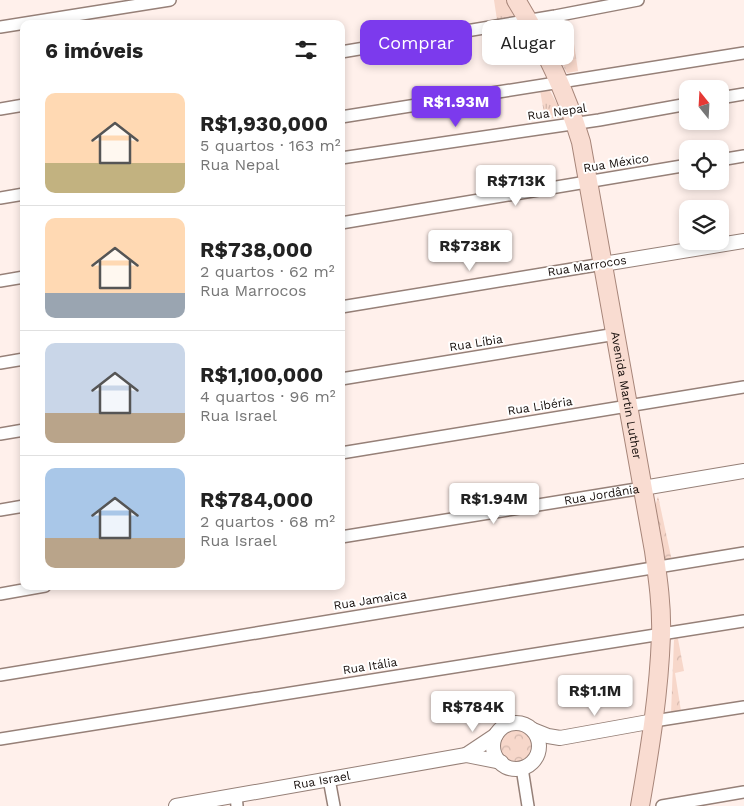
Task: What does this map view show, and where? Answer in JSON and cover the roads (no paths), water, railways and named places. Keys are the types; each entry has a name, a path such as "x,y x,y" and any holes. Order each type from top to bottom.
{"main road":[{"name":"Avenida Martin Luther","path":"516,0 528,20"},
{"name":"Avenida Martin Luther","path":"551,65 576,123 589,181 656,567 661,634 654,721 640,806"}],"street":[{"path":"44,20 170,0"},
{"path":"534,20 638,0"},
{"path":"0,27 20,24"},
{"path":"345,51 482,29"},
{"path":"345,116 744,53"},
{"path":"729,96 744,94"},
{"path":"0,109 20,106"},
{"name":"Rua Nepal","path":"345,157 679,106"},
{"path":"729,158 744,156"},
{"name":"Rua México","path":"345,222 679,167"},
{"path":"0,198 20,195"},
{"name":"Rua Marrocos","path":"345,306 744,241"},
{"path":"0,281 20,278"},
{"name":"Rua Líbia","path":"345,378 616,334"},
{"path":"0,363 20,360"},
{"name":"Rua Libéria","path":"345,452 744,386"},
{"path":"0,434 20,431"},
{"name":"Rua Jordânia","path":"345,536 744,471"},
{"path":"0,510 20,507"},
{"name":"Rua Jamaica","path":"0,674 744,552"},
{"path":"0,594 22,590"},
{"name":"Rua Itália","path":"0,739 744,621"},
{"path":"533,730 538,739 539,748 537,755 528,765 522,768 508,767 501,762 495,753 496,735 500,730 511,724 523,724 548,736 560,738 654,721 744,708"},
{"name":"Rua Israel","path":"466,755 496,735"},
{"name":"Rua Israel","path":"176,806 236,801 329,779 466,755 501,762"},
{"path":"522,768 528,806"},
{"path":"329,779 334,806"},
{"path":"662,806 744,792"}]}
